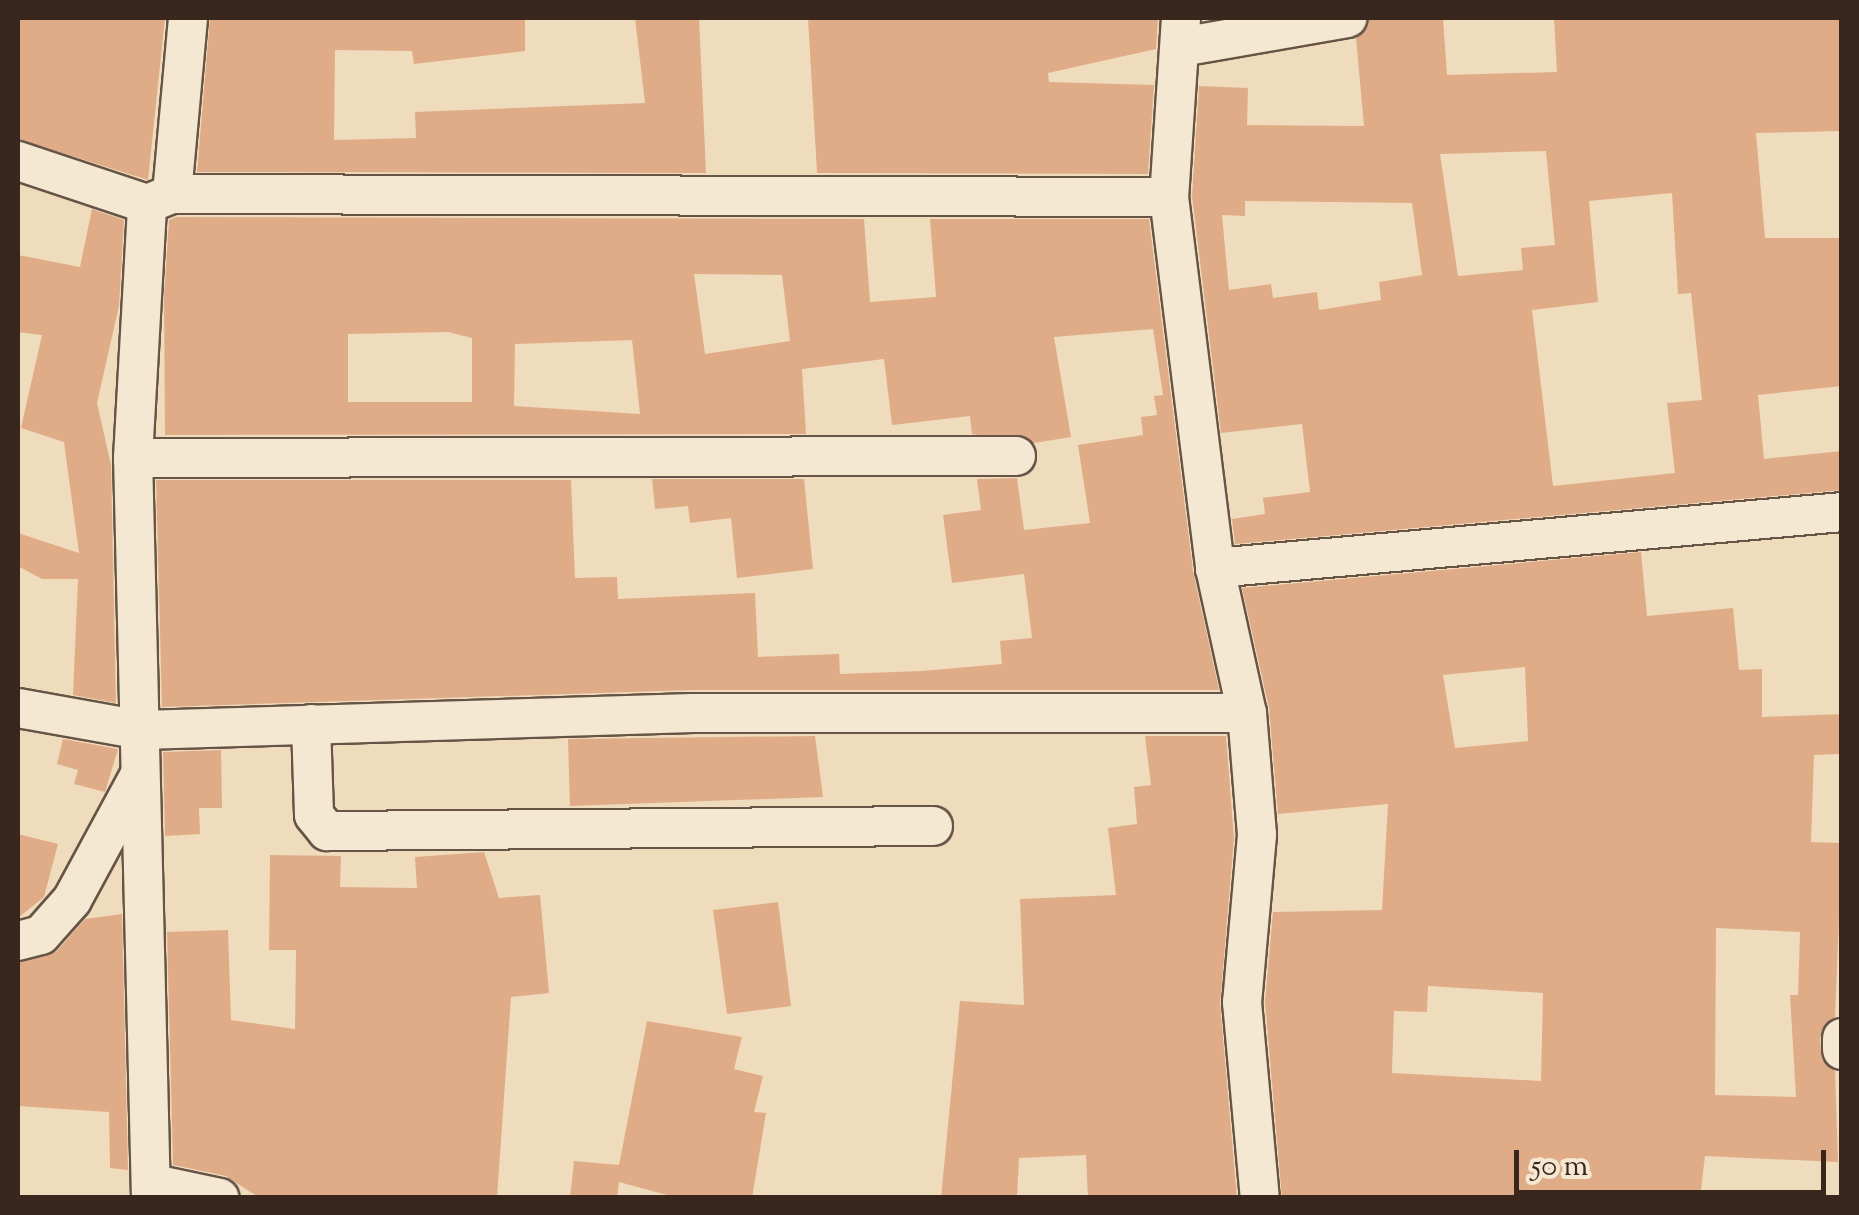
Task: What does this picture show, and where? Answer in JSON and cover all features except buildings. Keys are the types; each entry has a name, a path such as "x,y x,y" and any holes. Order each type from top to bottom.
{"street":[{"path":"188,18 160,200 133,458 141,771 153,1191 220,1198"},
{"path":"1260,1198 1242,1002 1258,835 1247,714 1215,568 1170,197 1181,32 1347,18"},
{"path":"18,161 160,200 1170,197"},
{"path":"133,458 1016,456"},
{"path":"1215,568 1842,512"},
{"path":"18,708 142,730 693,712 1247,714"},
{"path":"310,724 314,815 327,831 933,826"},
{"path":"18,941 42,934 72,900 141,771"},
{"path":"1842,1038 1842,1050"}]}
